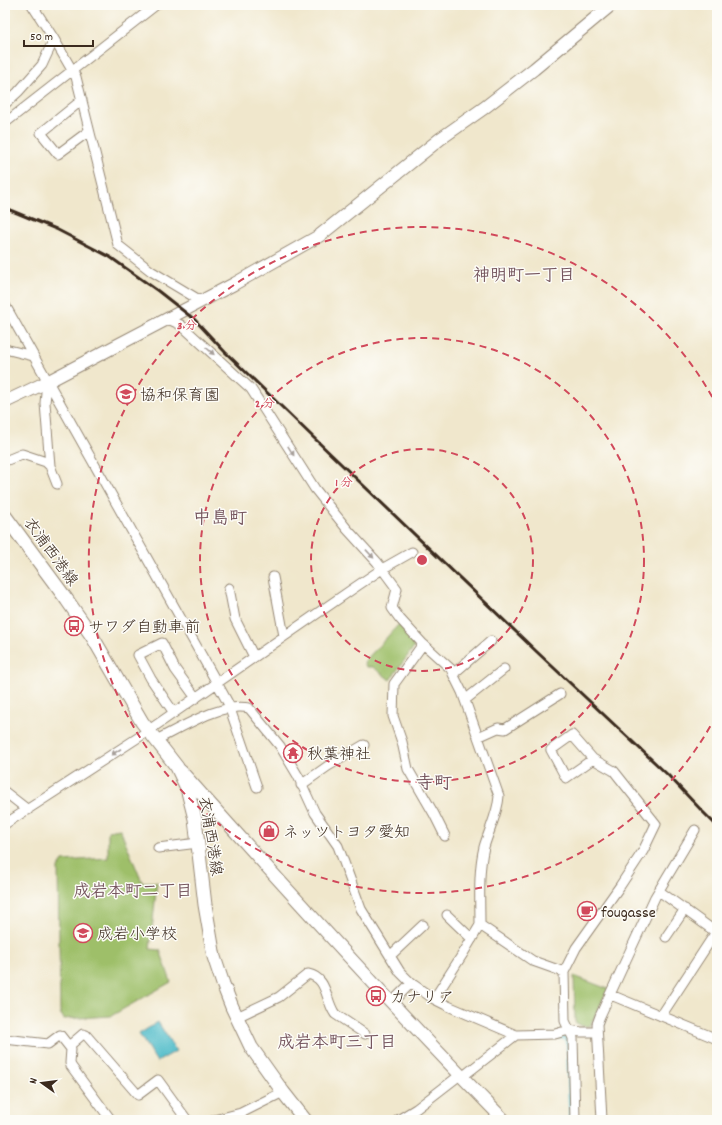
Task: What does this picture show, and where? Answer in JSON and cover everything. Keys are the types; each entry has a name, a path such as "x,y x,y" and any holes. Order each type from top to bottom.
{"main road":[{"name":"衣浦西港線","path":"5,516 88,630 152,736 178,767 187,788 193,808 205,905 214,957 223,984 236,1017 251,1047 305,1120"}],"street":[{"path":"32,5 54,39 76,78 118,245 151,271 201,300"},
{"path":"5,123 156,5"},
{"path":"5,402 47,382 168,319 319,236 440,139 534,70 611,5"},
{"path":"5,104 42,65 54,39"},
{"path":"82,100 42,133 58,154 89,131"},
{"path":"5,305 217,683 229,708 257,787"},
{"path":"168,319 181,325 251,389 315,489 382,569 396,589 392,608 423,644 451,669 465,700 499,796 498,804 484,846 481,864 480,925 434,999"},
{"path":"5,349 33,356"},
{"path":"47,382 45,403 50,466 57,484"},
{"path":"5,461 22,454 46,462 50,466"},
{"path":"152,736 174,713 382,569 412,552"},
{"path":"273,576 284,636"},
{"path":"228,588 235,619 254,657"},
{"path":"453,674 491,641"},
{"path":"174,713 151,679 138,655 162,643 175,669 196,698"},
{"path":"423,644 394,684 392,716 402,742 408,769 445,836"},
{"path":"465,700 504,669"},
{"path":"478,737 498,728 505,729 560,694"},
{"path":"5,824 152,736 229,708 249,708 280,746 298,776 315,813 338,846 361,909 400,972 411,983 434,999 448,1006 516,1035 556,1034 569,1030 597,1032"},
{"path":"575,1120 573,1038 564,1021 564,972 576,948 643,851 656,824 614,772 593,759 572,735 551,750 566,778 593,759"},
{"path":"302,786 328,766 364,745"},
{"path":"178,767 252,851 461,1076 504,1120"},
{"path":"5,792 28,810"},
{"path":"193,808 195,801 200,798 207,800"},
{"path":"602,1120 597,1024 659,891 695,830"},
{"path":"158,848 198,843"},
{"path":"659,891 716,932 661,1016"},
{"path":"666,937 684,909"},
{"path":"447,915 472,939"},
{"path":"390,956 423,925"},
{"path":"480,925 533,961 564,972"},
{"path":"236,1017 279,997 308,974 313,975 320,980 324,986 335,1014 365,1034"},
{"path":"392,1002 411,983"},
{"path":"611,995 717,1039"},
{"path":"69,1046 83,1034 86,1035 138,1095 158,1080 187,1120"},
{"path":"5,1039 48,1044 60,1035 71,1049 71,1066 111,1120"},
{"path":"398,1120 416,1109 516,1035"},
{"path":"214,1120 241,1113 283,1092"}],"green space":[{"path":"399,624 413,641 414,647 390,680 373,667 366,667 364,662"},
{"path":"120,829 142,882 157,882 150,949 160,950 171,982 111,1016 64,1019 60,1013 58,868 63,861 108,858 108,831"},
{"path":"574,976 608,989 590,1026 582,1026 575,1022"}],"water":[{"path":"158,1022 176,1051 157,1062 139,1034"}],"waterway":[{"path":"554,1038 567,1038 570,1120"},
{"path":"521,1040 542,1039"}],"railway":[{"path":"5,208 56,229 110,257 158,291 195,320 225,352 314,438 537,652 668,775 717,826"}],"place":[{"name":"協和保育園","path":"126,394"},
{"name":"サワダ自動車前","path":"74,626"},
{"name":"秋葉神社","path":"293,753"},
{"name":"ネッツトヨタ愛知","path":"269,831"},
{"name":"fougasse","path":"587,911"},
{"name":"成岩小学校","path":"83,933"},
{"name":"カナリア","path":"376,996"}],"district":[{"name":"神明町一丁目","path":"524,274"},
{"name":"中島町","path":"220,517"},
{"name":"寺町","path":"434,782"},
{"name":"成岩本町二丁目","path":"133,890"},
{"name":"成岩本町三丁目","path":"337,1041"}]}
